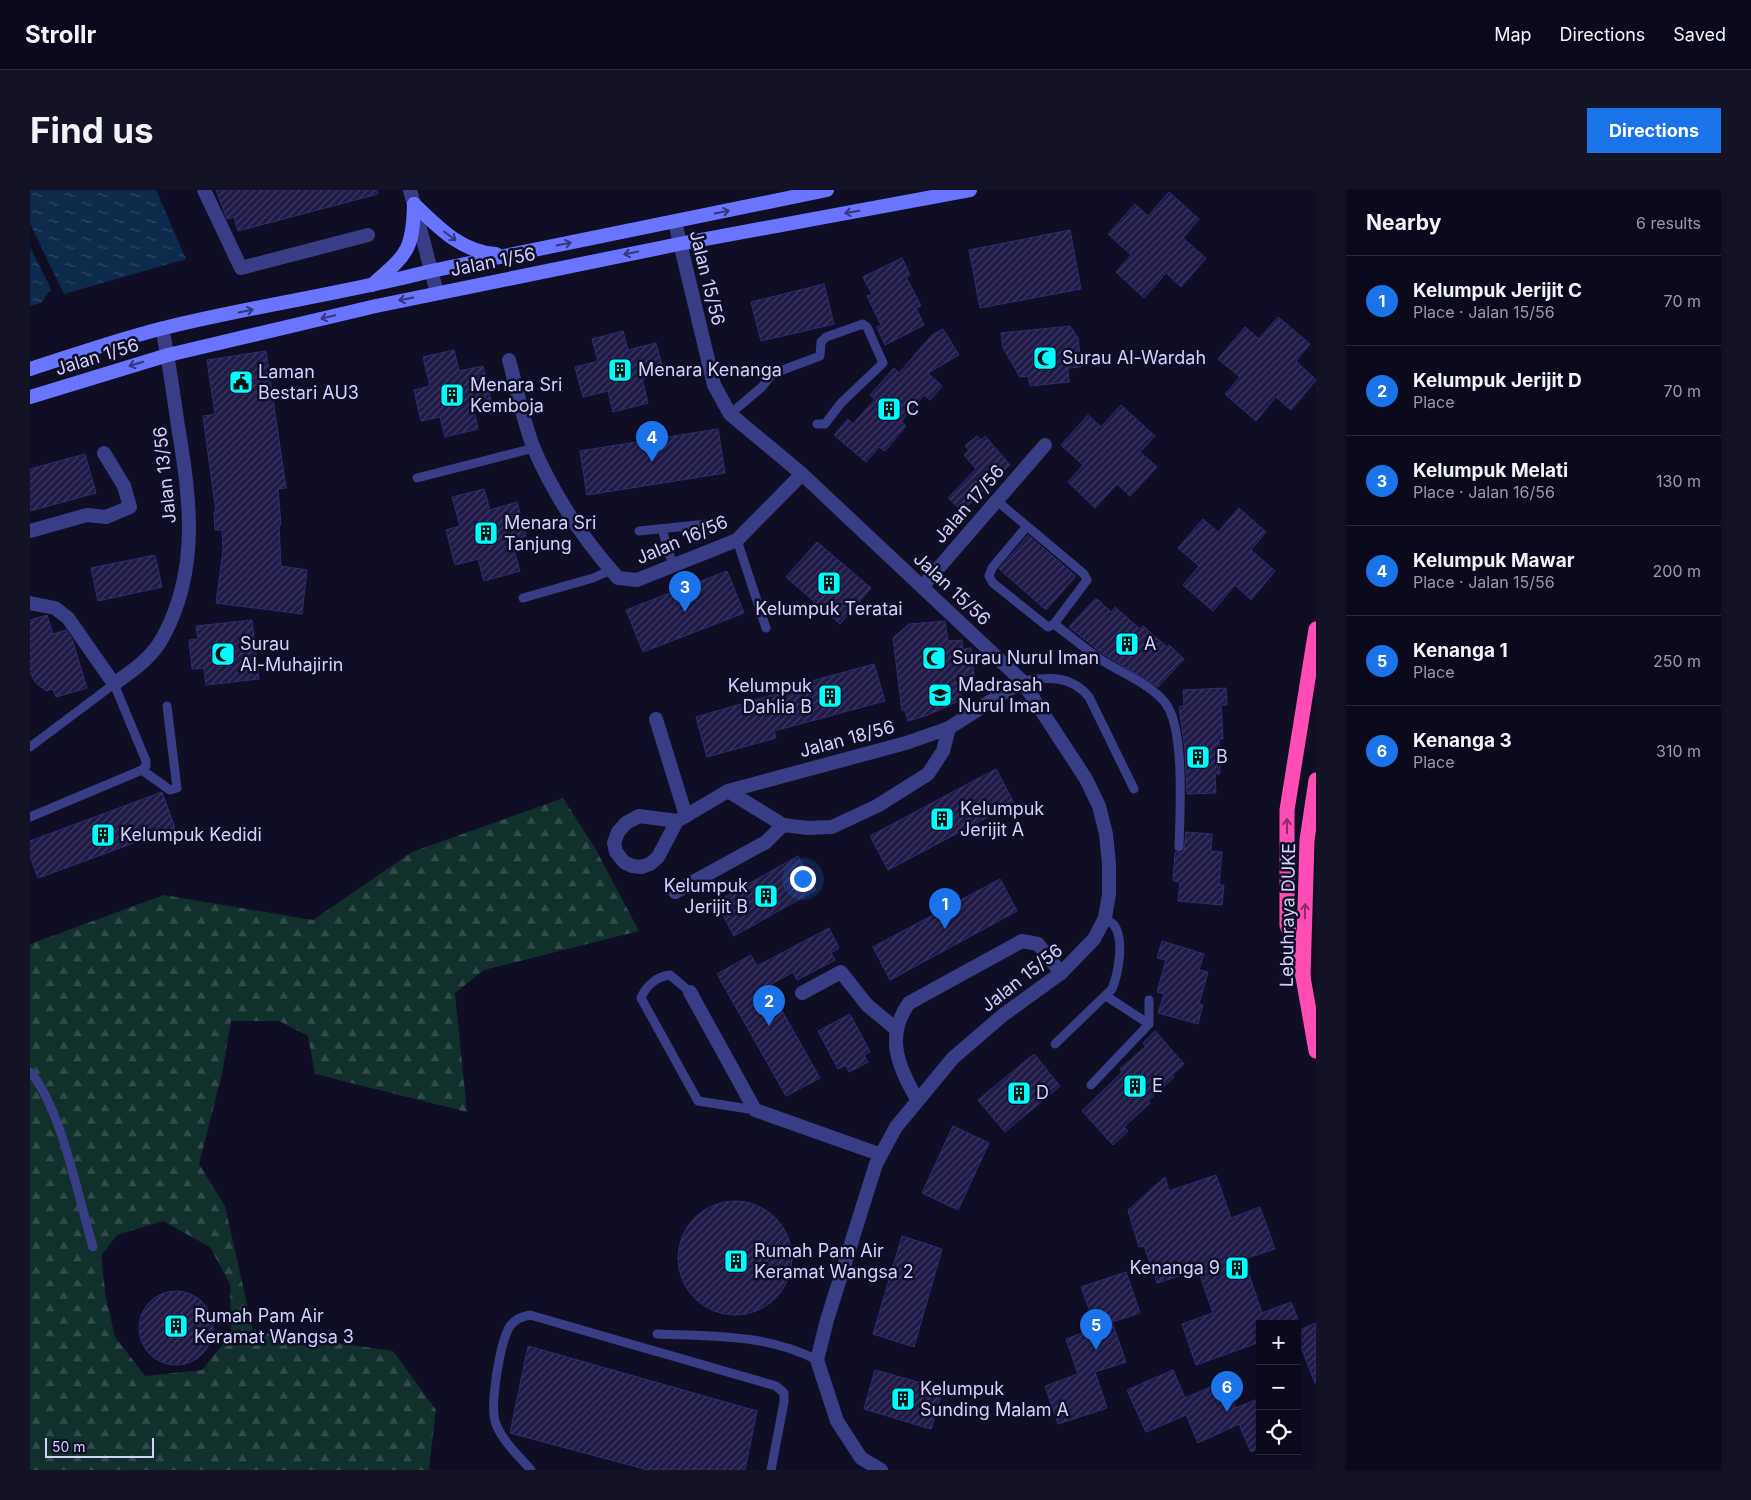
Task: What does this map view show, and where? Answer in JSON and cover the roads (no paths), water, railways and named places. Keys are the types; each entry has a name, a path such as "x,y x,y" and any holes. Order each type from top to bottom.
{"highway":[{"path":"1303,977 1287,926 1287,810 1316,629"},
{"name":"Lebuhraya DUKE","path":"1316,780 1307,840 1303,977 1316,1051"}],"main road":[{"name":"Jalan 1/56","path":"30,369 162,328 370,287 430,271 827,190"},
{"name":"Jalan 1/56","path":"30,397 168,354 437,293 679,244 970,190"},
{"path":"412,197 459,243 481,253 515,255"},
{"path":"370,287 406,252 413,235 412,197"}],"street":[{"path":"204,190 241,268 368,235"},
{"path":"412,197 437,293"},
{"name":"Jalan 15/56","path":"675,222 714,385 730,414 802,474 1022,681 1086,779 1098,806 1106,834 1109,894 1105,918 1094,939 1078,958 1061,973 1003,1015 953,1058 918,1098 880,1154 827,1320 817,1360"},
{"name":"Jalan 13/56","path":"114,684 143,663 163,638 180,596 190,542 189,495 168,354 162,328"},
{"name":"Jalan 16/56","path":"509,360 534,448 559,501 594,552 618,578 638,580 737,540 802,474"},
{"name":"Jalan 17/56","path":"922,586 1045,445"},
{"path":"30,531 87,515 106,517 130,507 124,486 104,453"},
{"path":"30,603 55,608 68,618 114,684"},
{"name":"Jalan 18/56","path":"681,818 728,791 906,743 948,728 1022,681"},
{"path":"656,719 681,818 658,857 650,864 641,867 632,866 624,862 616,852 614,843 618,832 626,824 640,816 681,818"},
{"path":"728,791 783,825 808,828 832,827 902,792 928,774 943,751 948,728"},
{"path":"675,892 766,842 783,825"},
{"path":"918,1098 902,1074 898,1060 896,1029 901,1013 913,1000 1022,941 1038,944 1061,973"},
{"path":"802,992 841,972 867,1006 896,1029"},
{"path":"690,992 755,1110 880,1154"},
{"path":"817,1360 838,1421 861,1458 872,1468"}],"lane":[{"path":"730,414 762,387 772,374 820,356 821,342 826,337 863,324 867,327 883,362 841,403 825,424 817,424"},
{"path":"417,478 534,448"},
{"path":"997,500 1084,574 1087,580 1054,624 1048,627 993,583 989,576 992,568 1027,526"},
{"path":"639,531 707,524"},
{"path":"662,529 673,566"},
{"path":"737,540 766,628"},
{"path":"523,598 593,578 611,570"},
{"path":"1054,624 1099,659 1156,694 1166,703 1173,717 1176,734 1180,796 1179,847"},
{"path":"1022,681 1058,678 1081,688 1089,698 1134,789"},
{"path":"30,747 114,684 146,761 146,766 142,770 30,817"},
{"path":"142,770 170,790 177,788 167,706"},
{"path":"1055,1044 1106,996 1115,981 1119,946 1114,926 1105,918"},
{"path":"690,992 670,975 660,976 644,991 641,998 698,1101 755,1110"},
{"path":"1106,996 1149,1024"},
{"path":"1091,1085 1149,1024 1149,1000"},
{"path":"30,1072 48,1102 58,1127 93,1247"},
{"path":"531,1470 502,1437 495,1423 493,1406 504,1337 511,1325 519,1318 530,1315 776,1386 784,1393 784,1402 772,1470"},
{"path":"657,1334 748,1338 807,1355 817,1360"}],"water":[{"path":"30,190 156,190 186,259 64,294 30,224"},
{"path":"30,247 51,289 41,303 30,306"}],"place":[{"name":"Surau Al-Wardah","path":"1045,358"},
{"name":"Menara Kenanga","path":"620,370"},
{"name":"Laman Bestari AU3","path":"241,382"},
{"name":"Menara Sri Kemboja","path":"452,395"},
{"name":"C","path":"889,409"},
{"name":"Kelumpuk Mawar","path":"652,462"},
{"name":"Menara Sri Tanjung","path":"486,533"},
{"name":"Kelumpuk Teratai","path":"829,583"},
{"name":"Kelumpuk Melati","path":"685,612"},
{"name":"A","path":"1127,644"},
{"name":"Surau Al-Muhajirin","path":"223,654"},
{"name":"Surau Nurul Iman","path":"934,658"},
{"name":"Madrasah Nurul Iman","path":"940,695"},
{"name":"Kelumpuk Dahlia B","path":"830,696"},
{"name":"B","path":"1198,757"},
{"name":"Kelumpuk Jerijit A","path":"942,819"},
{"name":"Kelumpuk Kedidi","path":"103,835"},
{"name":"Kelumpuk Jerijit B","path":"766,896"},
{"name":"Kelumpuk Jerijit C","path":"945,929"},
{"name":"Kelumpuk Jerijit D","path":"769,1026"},
{"name":"E","path":"1135,1086"},
{"name":"D","path":"1019,1093"},
{"name":"Rumah Pam Air Keramat Wangsa 2","path":"736,1261"},
{"name":"Kenanga 9","path":"1237,1268"},
{"name":"Rumah Pam Air Keramat Wangsa 3","path":"176,1326"},
{"name":"Kenanga 1","path":"1096,1350"},
{"name":"Kelumpuk Sunding Malam A","path":"903,1399"},
{"name":"Kenanga 3","path":"1227,1412"}]}
